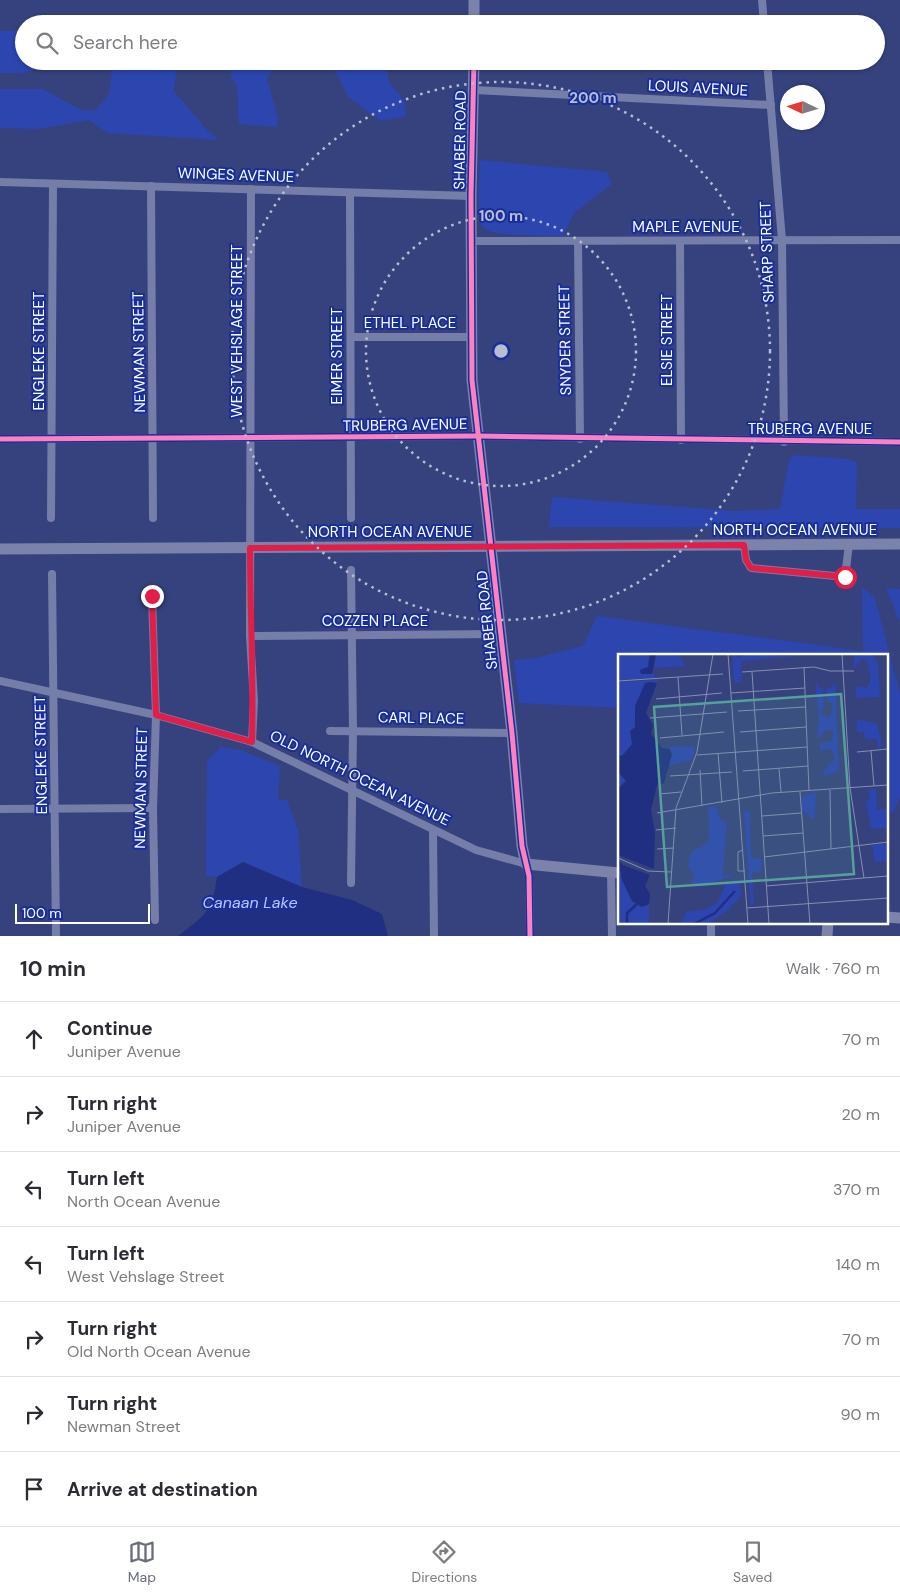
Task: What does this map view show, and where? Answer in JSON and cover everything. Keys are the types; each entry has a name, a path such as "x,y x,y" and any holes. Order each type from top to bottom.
{"street":[{"path":"474,0 474,15"},
{"path":"762,0 763,15"},
{"name":"SHABER ROAD","path":"474,70 470,337 478,436 512,733 522,846 529,876 530,936"},
{"name":"SHARP STREET","path":"768,70 782,240 784,442"},
{"name":"LOUIS AVENUE","path":"474,90 771,105"},
{"name":"WINGES AVENUE","path":"0,182 471,196"},
{"name":"ENGLEKE STREET","path":"51,518 53,438 53,184"},
{"name":"NEWMAN STREET","path":"152,186 153,518"},
{"name":"WEST VEHSLAGE STREET","path":"251,189 250,636 254,701 252,742"},
{"name":"EIMER STREET","path":"350,193 351,518"},
{"name":"MAPLE AVENUE","path":"472,241 900,240"},
{"name":"SNYDER STREET","path":"578,241 580,439"},
{"name":"ELSIE STREET","path":"680,241 681,440"},
{"name":"ETHEL PLACE","path":"351,337 470,337"},
{"name":"TRUBERG AVENUE","path":"0,440 53,438 478,436 784,442 900,442"},
{"path":"744,545 746,560 751,568 845,577 849,544"},
{"name":"NORTH OCEAN AVENUE","path":"0,549 900,544"},
{"path":"351,570 353,731 351,882"},
{"name":"ENGLEKE STREET","path":"52,574 56,936"},
{"name":"NEWMAN STREET","path":"152,596 156,715 153,808 155,920"},
{"name":"COZZEN PLACE","path":"250,636 501,634"},
{"name":"OLD NORTH OCEAN AVENUE","path":"0,681 156,715 252,742 433,830 490,855 526,864 568,870 615,872"},
{"name":"CARL PLACE","path":"330,731 512,733"},
{"path":"0,809 153,808"},
{"path":"433,830 434,936"},
{"path":"612,936 615,872"}],"shaded area":[{"path":"0,31 15,31 15,70 33,70 24,73 0,73"},
{"path":"112,70 176,70 174,91 208,131 219,140 107,133 89,120 38,129 0,128 0,89 42,89 84,111 97,109 110,92"},
{"path":"231,70 273,70 267,78 278,119 277,127 239,124 237,86 231,76"},
{"path":"334,70 387,70 389,82 404,100 406,116 381,121 348,97"},
{"path":"480,160 607,172 612,184 574,213 563,236 498,233 489,231 481,223 479,206"},
{"path":"794,455 847,459 857,462 856,509 900,509 900,528 549,527 552,497 735,511 780,509 789,460"},
{"path":"862,587 875,598 900,694 900,797 893,813 888,811 888,654 618,654 618,708 519,703 514,660 536,658 583,646 597,616 863,651"},
{"path":"886,588 900,589 900,623"},
{"path":"221,747 238,749 280,766 278,800 287,800 298,830 302,887 243,862 217,877 206,876 207,761"}],"water":[{"name":"Canaan Lake","path":"243,862 302,887 352,900 382,914 388,936 178,936 201,918 210,906 217,877"}],"cycle path":[{"path":"474,70 471,196 472,380 512,733 522,846 529,876 530,936"},
{"path":"0,439 478,436 900,442"}],"route":[{"path":"152,596 156,715 252,742 254,701 250,636 250,548 744,545 746,560 751,568 845,577"}]}
